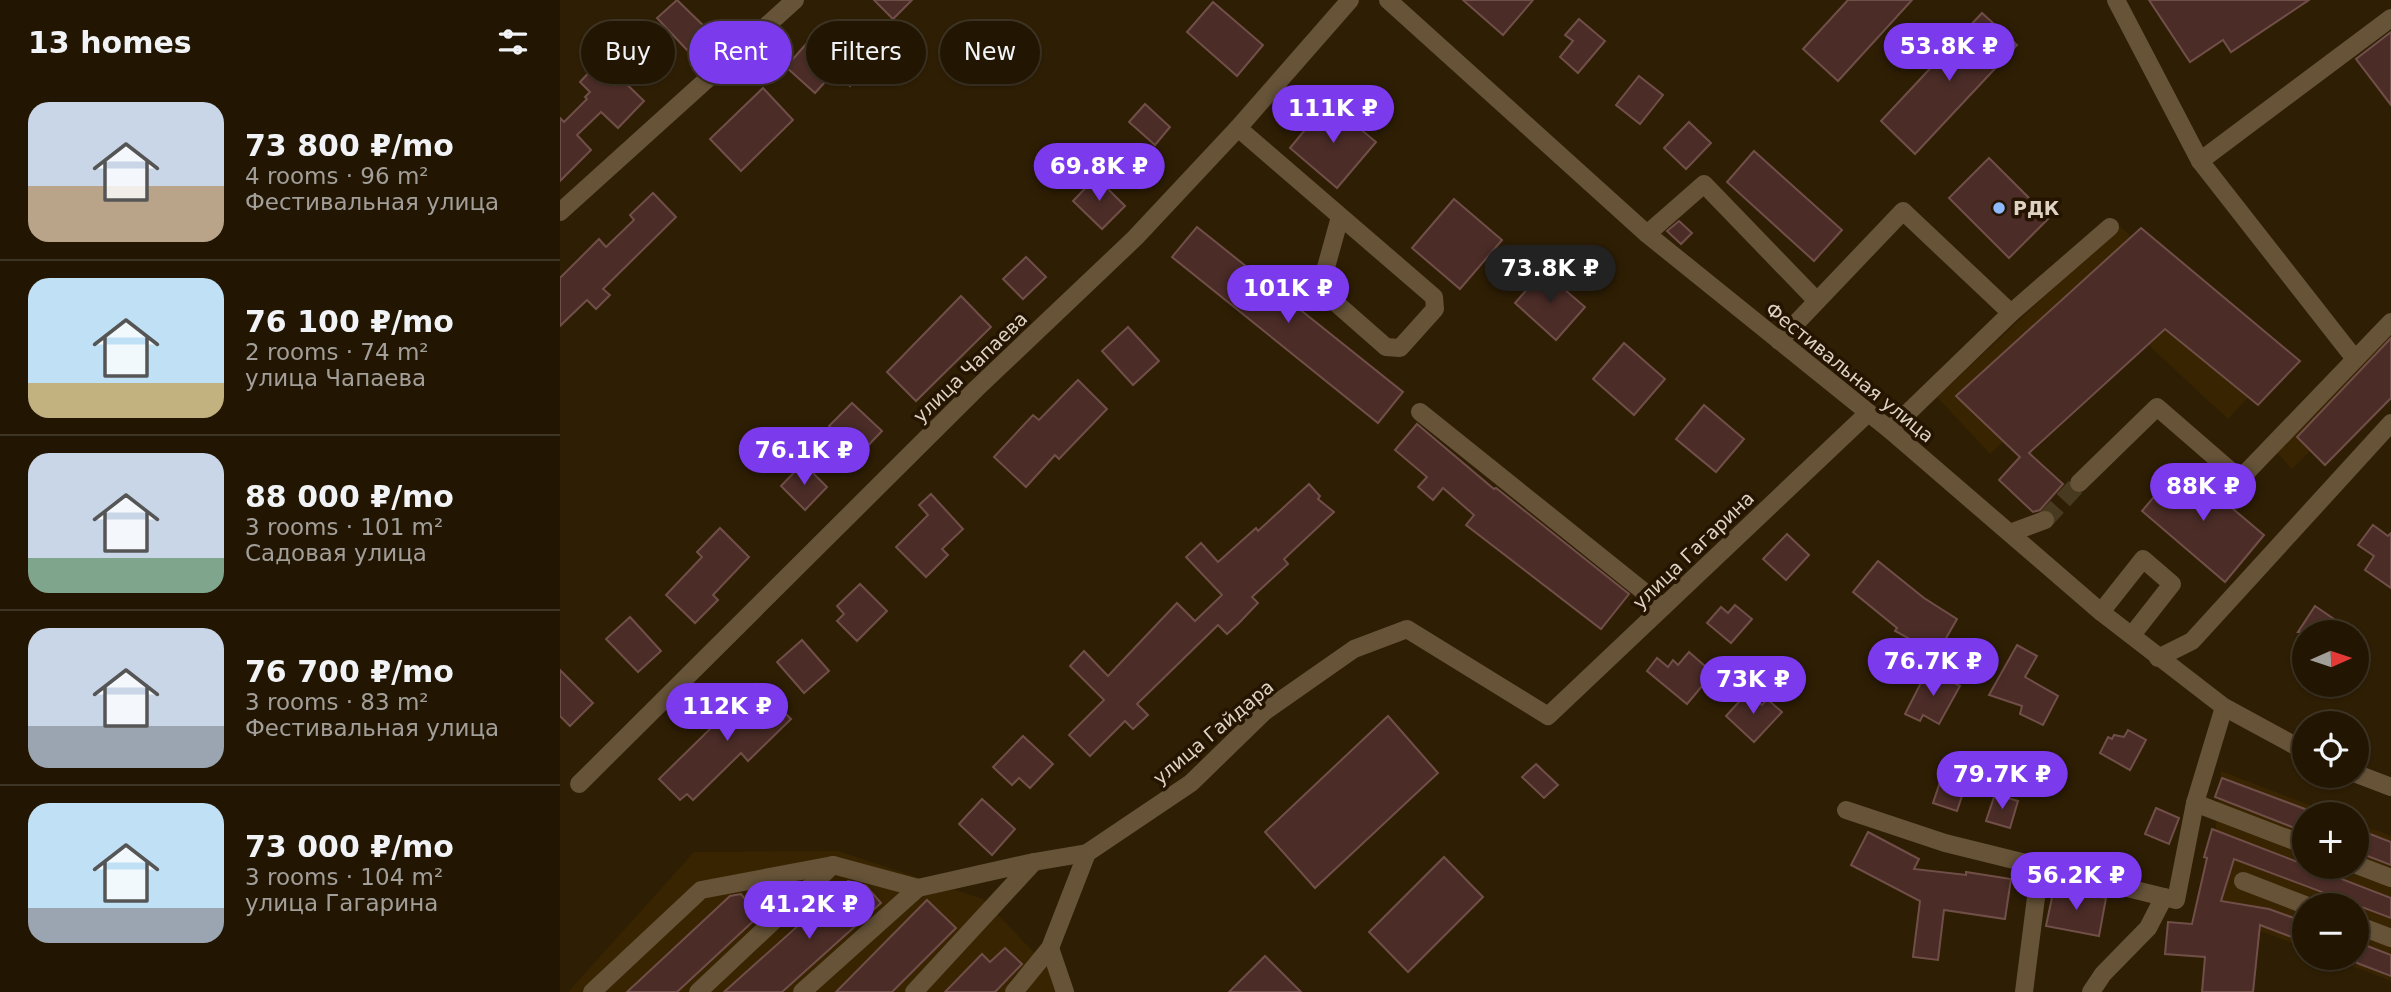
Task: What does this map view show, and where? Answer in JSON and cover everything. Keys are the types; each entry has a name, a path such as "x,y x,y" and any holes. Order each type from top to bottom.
{"street":[{"path":"560,212 795,0"},
{"name":"улица Чапаева","path":"579,784 976,389 1135,238 1238,128 1350,0"},
{"name":"Фестивальная улица","path":"1388,0 1647,234 1890,430 2101,612 2224,707 2292,744"},
{"path":"2116,0 2200,161 2355,359"},
{"path":"2200,161 2391,18"},
{"path":"1238,128 1434,297 1435,309 1400,348 1386,347 1320,289 1340,218"},
{"path":"1647,234 1704,184 1817,301"},
{"path":"1779,341 1903,211 2011,313"},
{"path":"1890,430 2011,313 2110,227"},
{"path":"2079,483 2157,407 2241,479 2391,322"},
{"path":"1420,412 1663,607"},
{"name":"улица Гагарина","path":"1548,716 1867,414"},
{"path":"2158,658 2192,641 2391,423"},
{"path":"2010,533 2045,520"},
{"path":"2101,612 2143,559 2172,584 2132,635"},
{"name":"улица Гайдара","path":"1087,853 1191,783 1264,712 1354,649 1407,629 1548,716"},
{"path":"1846,810 1945,843 2176,900 2195,803 2224,707"},
{"path":"2369,779 2391,787"},
{"path":"2195,803 2292,840"},
{"path":"592,992 701,890 833,864 918,888 1087,853"},
{"path":"1014,992 1050,948 1087,853"},
{"path":"914,992 1034,862"},
{"path":"698,992 833,864"},
{"path":"2024,992 2040,866"},
{"path":"2369,870 2391,878"},
{"path":"2243,881 2292,900"},
{"path":"802,992 918,888"},
{"path":"2091,992 2103,974 2148,928 2164,897"},
{"path":"2369,929 2391,937"},
{"path":"1050,948 1065,992"}],"shaded area":[{"path":"2120,226 2274,370 2228,419 2128,326 1990,454 1937,397"},
{"path":"2391,320 2391,371 2292,469 2266,441"},
{"path":"2221,771 2302,802 2292,802 2292,879 2369,879 2369,828 2391,836 2391,981 2363,970 2369,970 2369,893 2292,893 2292,943 2208,911"},
{"path":"838,851 983,899 1072,992 568,992 694,852"}],"building":[{"path":"677,0 699,21 689,21 689,48 687,50 675,37 675,21 660,21 657,18"},
{"path":"874,0 912,0 893,19"},
{"path":"1463,0 1533,0 1503,35"},
{"path":"1848,0 1912,0 1838,81 1803,49"},
{"path":"2149,0 2309,0 2231,52 2223,40 2190,62"},
{"path":"1213,2 1263,45 1237,76 1187,32"},
{"path":"1982,13 2017,45 1915,154 1881,121"},
{"path":"1579,19 1605,41 1578,73 1560,57 1573,41 1565,35"},
{"path":"2391,32 2391,105 2356,59"},
{"path":"806,44 806,84 823,84 815,93 792,72 792,60"},
{"path":"1639,76 1663,95 1640,124 1616,105"},
{"path":"582,84 626,84 644,101 618,128 601,112 577,135 591,150 560,181 560,118 564,122 587,99 585,97 590,92"},
{"path":"763,88 793,120 741,171 710,139"},
{"path":"1328,102 1376,142 1337,188 1290,148"},
{"path":"1145,104 1170,127 1155,145 1129,122"},
{"path":"1689,122 1711,143 1686,169 1664,148"},
{"path":"1754,151 1842,230 1814,261 1727,182"},
{"name":"РДК","path":"1989,158 2049,218 2009,258 1949,198"},
{"path":"1096,177 1125,206 1102,229 1073,201"},
{"path":"653,193 676,217 603,289 610,295 596,309 587,300 560,326 560,278 599,239 606,247 634,220 630,215"},
{"path":"1454,199 1502,240 1460,289 1412,248"},
{"path":"1679,221 1692,233 1681,244 1667,231"},
{"path":"1197,227 1403,392 1378,423 1172,257"},
{"path":"2141,228 2300,361 2258,405 2165,329 2029,453 2063,484 2040,510 2033,512 1999,480 2020,457 1956,396"},
{"path":"1026,257 1046,277 1023,299 1003,279"},
{"path":"1543,271 1585,307 1556,340 1515,303"},
{"path":"961,296 991,327 916,401 887,372"},
{"path":"1128,327 1159,361 1133,385 1102,351"},
{"path":"2391,338 2391,398 2325,465 2297,437"},
{"path":"1624,343 1665,379 1634,415 1593,379"},
{"path":"1078,380 1107,409 1059,459 1055,455 1026,487 994,457 1033,415 1039,420"},
{"path":"852,403 882,431 859,455 829,426"},
{"path":"1704,405 1744,439 1716,472 1676,439"},
{"path":"1417,424 1494,489 1629,594 1601,629 1466,525 1474,515 1443,488 1433,500 1418,487 1427,477 1395,450"},
{"path":"803,463 827,487 805,510 781,486"},
{"path":"2181,465 2264,535 2225,582 2142,511"},
{"path":"1309,484 1320,496 1318,499 1334,512 1284,559 1288,564 1252,597 1258,603 1239,623 1227,634 1218,625 1137,704 1148,715 1133,729 1125,721 1090,756 1069,735 1104,700 1070,666 1084,651 1108,676 1177,603 1195,621 1222,595 1186,557 1201,543 1218,562 1256,528 1258,531"},
{"path":"931,494 963,529 942,549 948,555 926,577 896,547 928,515 919,505"},
{"path":"2373,525 2388,536 2391,533 2391,588 2365,570 2374,556 2358,545"},
{"path":"720,528 749,557 713,595 718,600 695,623 666,595 702,557 697,552"},
{"path":"1787,534 1809,555 1786,580 1763,559"},
{"path":"1878,561 1924,598 1957,619 1937,654 1895,631 1897,628 1853,592"},
{"path":"860,584 887,611 857,641 837,621 844,614 837,606"},
{"path":"1735,605 1752,619 1731,643 1707,623 1721,607 1728,613"},
{"path":"2315,606 2335,620 2306,620"},
{"path":"630,617 661,651 638,672 606,639"},
{"path":"802,640 829,671 804,693 777,662"},
{"path":"2017,645 2037,656 2025,677 2058,696 2043,725 2020,714 2022,706 1989,695"},
{"path":"1689,652 1713,673 1687,704 1647,671 1657,658 1668,667 1673,660 1678,665"},
{"path":"1928,669 1960,686 1939,724 1923,715 1920,721 1905,714"},
{"path":"560,670 593,703 570,726 560,716"},
{"path":"756,684 791,719 748,761 741,753 693,800 687,794 680,800 659,779"},
{"path":"1748,692 1762,705 1767,699 1782,712 1754,742 1726,716"},
{"path":"1388,716 1438,773 1315,888 1265,832"},
{"path":"2128,730 2146,740 2130,770 2100,753 2108,737 2124,737"},
{"path":"1023,736 1053,764 1030,788 1019,778 1012,785 993,767"},
{"path":"1536,764 1558,785 1544,798 1522,777"},
{"path":"1942,776 1966,784 1957,811 1933,803"},
{"path":"2222,778 2292,804 2292,827 2215,797"},
{"path":"1995,794 2018,801 2010,828 1986,821"},
{"path":"982,799 1015,829 992,855 959,824"},
{"path":"2156,808 2179,818 2169,844 2145,834"},
{"path":"2212,829 2292,860 2292,879 2342,879 2391,898 2391,918 2369,910 2369,893 2324,893 2234,859 2221,901 2269,909 2292,917 2292,937 2260,925 2253,992 2202,992 2205,957 2165,954 2168,922 2192,924 2207,858 2204,857"},
{"path":"1868,832 1919,859 1914,869 1966,875 1966,872 2011,879 2005,919 1944,910 1938,960 1913,957 1920,901 1851,865"},
{"path":"2369,834 2391,842 2391,865 2369,857"},
{"path":"1444,857 1483,897 1408,972 1369,932"},
{"path":"848,881 866,886 881,903 782,992 724,992"},
{"path":"2054,888 2106,898 2099,936 2046,926"},
{"path":"765,889 776,900 677,992 627,992 730,896 741,894 746,900 756,891"},
{"path":"927,900 956,928 892,992 836,992"},
{"path":"2369,947 2391,955 2391,976 2369,968"},
{"path":"1005,948 1022,964 995,992 945,992 982,954 990,962"},
{"path":"1265,956 1301,992 1229,992"}],"tunnel":[{"path":"2045,520 2079,483"}],"place":[{"name":"РДК","path":"1999,208"}]}
